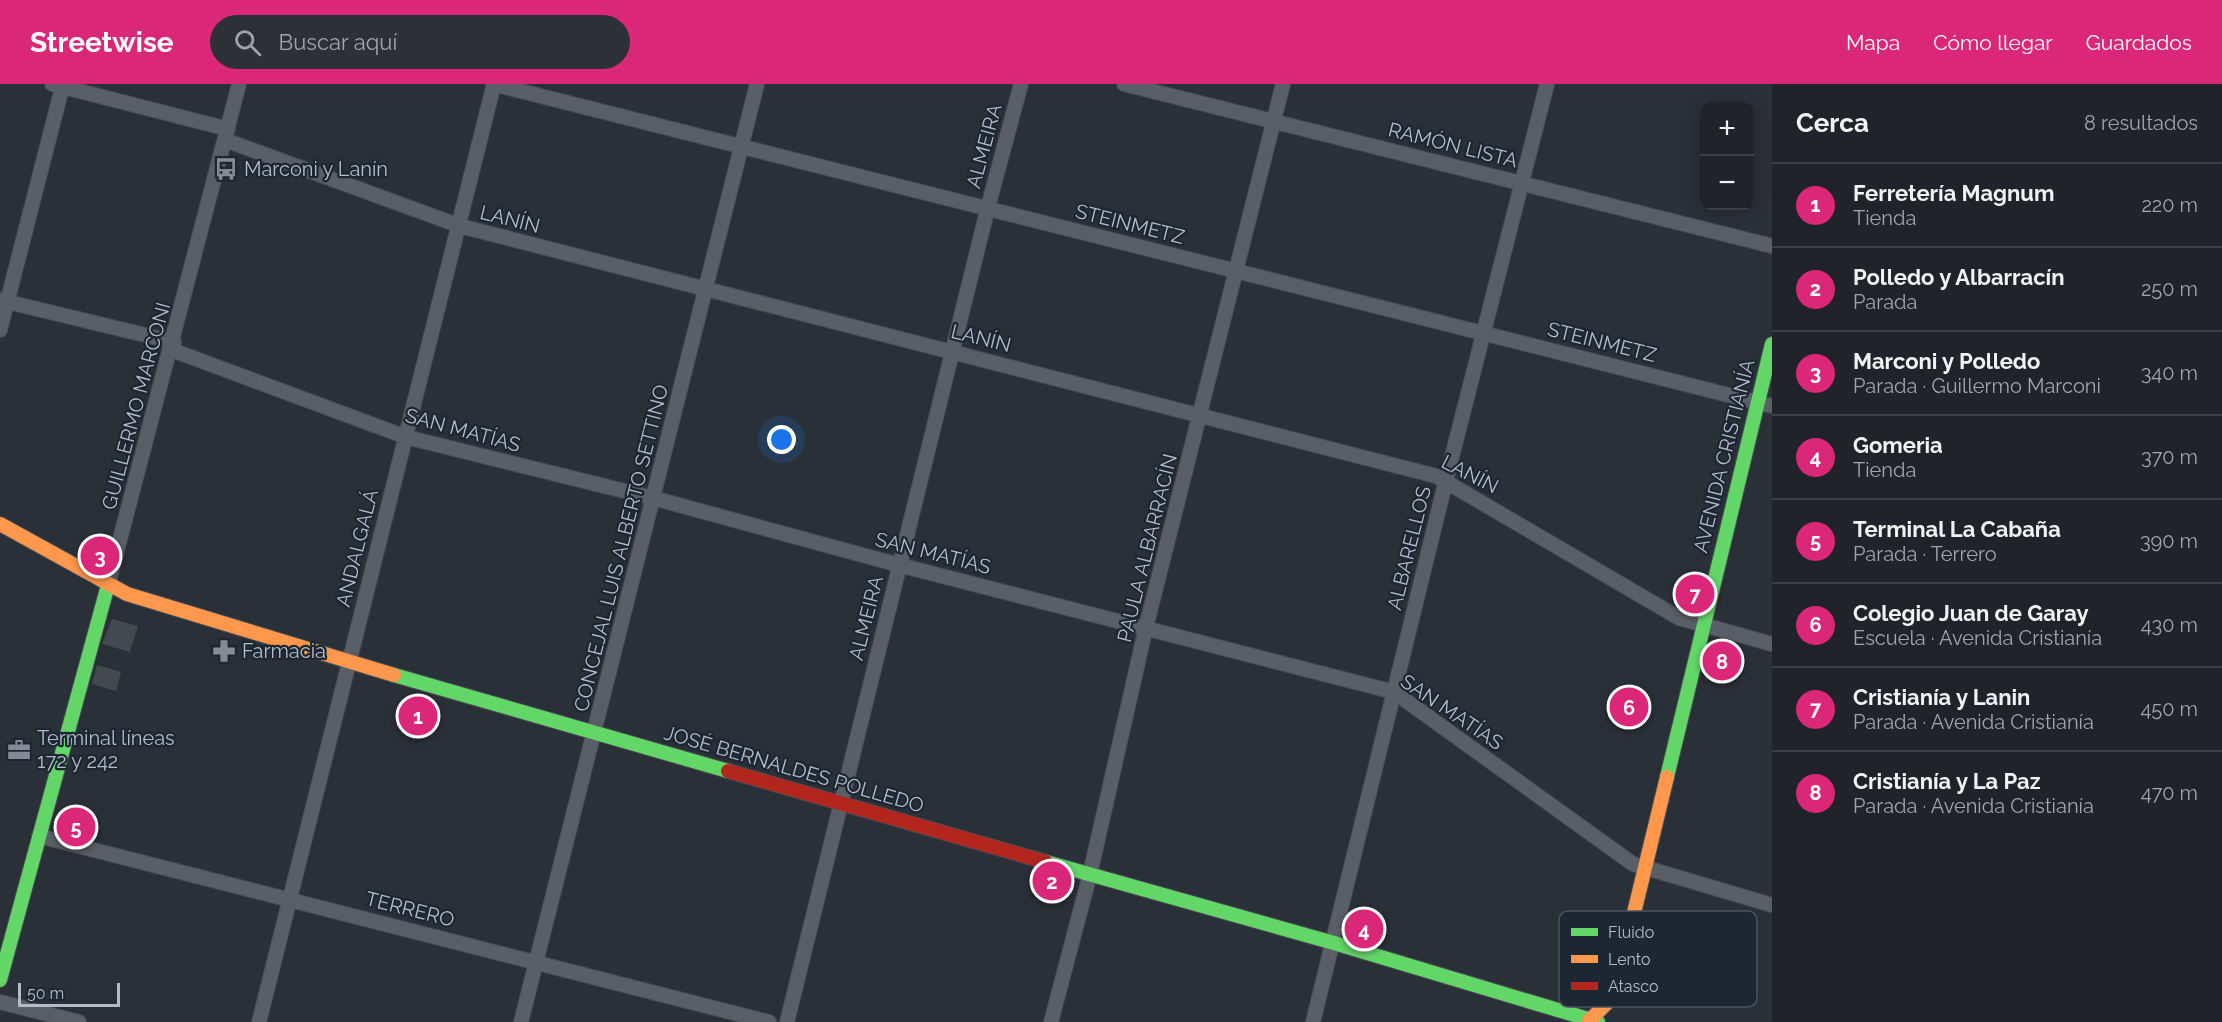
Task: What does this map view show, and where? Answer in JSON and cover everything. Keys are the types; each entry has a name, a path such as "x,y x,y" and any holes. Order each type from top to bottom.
{"main road":[{"name":"AVENIDA CRISTIANÍA","path":"1635,911 1704,627 1765,404 1772,344"},
{"name":"JOSÉ BERNALDES POLLEDO","path":"0,524 127,594 349,662 595,731 841,805 1334,943 1592,1021"},
{"name":"GUILLERMO MARCONI","path":"0,980 91,640 108,585"},
{"name":"AVENIDA CRISTIANÍA","path":"1592,1021 1604,1007"}],"street":[{"name":"GUILLERMO MARCONI","path":"108,585 173,346 239,84"},
{"name":"STEINMETZ","path":"493,84 1765,404"},
{"name":"ANDALGALÁ","path":"259,1022 292,899 349,662 460,226 493,84"},
{"name":"CONCEJAL LUIS ALBERTO SETTINO","path":"521,1022 757,84"},
{"name":"ALMEIRA","path":"787,1022 988,207 1021,84"},
{"name":"RAMÓN LISTA","path":"1124,84 1772,246"},
{"name":"PAULA ALBARRACÍN","path":"1051,1022 1090,874 1146,627 1283,84"},
{"name":"ALBARELLOS","path":"1313,1022 1446,480 1547,84"},
{"name":"LANÍN","path":"59,85 226,134 460,226 954,351 1446,480 1679,618 1704,627 1772,644"},
{"path":"0,330 4,301 59,85"},
{"name":"SAN MATÍAS","path":"4,301 173,346 406,437 652,498 899,565 1394,692 1621,856 1645,869 1772,905"},
{"name":"TERRERO","path":"39,836 770,1022"},
{"path":"0,1002 79,1022"}],"building":[{"path":"112,619 138,626 130,652 102,644"},
{"path":"97,665 121,672 116,691 92,684"},
{"path":"414,702 430,706 423,730 407,726"}],"traffic: fast":[{"path":"1667,777 1772,344"},
{"path":"0,980 108,585"},
{"path":"394,675 728,771"},
{"path":"1046,862 1334,943 1598,1022"}],"traffic: slow":[{"path":"0,524 127,594 394,675"},
{"path":"1634,911 1667,777"},
{"path":"1588,1022 1603,1007"}],"traffic: jam":[{"path":"728,771 1046,862"}],"place":[{"name":"Marconi y Lanín","path":"226,169"},
{"name":"Marconi y Polledo","path":"100,556"},
{"name":"Cristianía y Lanin","path":"1695,594"},
{"name":"Farmacia","path":"224,651"},
{"name":"Cristianía y La Paz","path":"1722,661"},
{"name":"Colegio Juan de Garay","path":"1629,707"},
{"name":"Ferretería Magnum","path":"418,716"},
{"name":"Terminal líneas 172 y 242","path":"19,750"},
{"name":"Terminal La Cabaña","path":"76,827"},
{"name":"Polledo y Albarracín","path":"1052,881"},
{"name":"Gomeria","path":"1364,929"}]}
